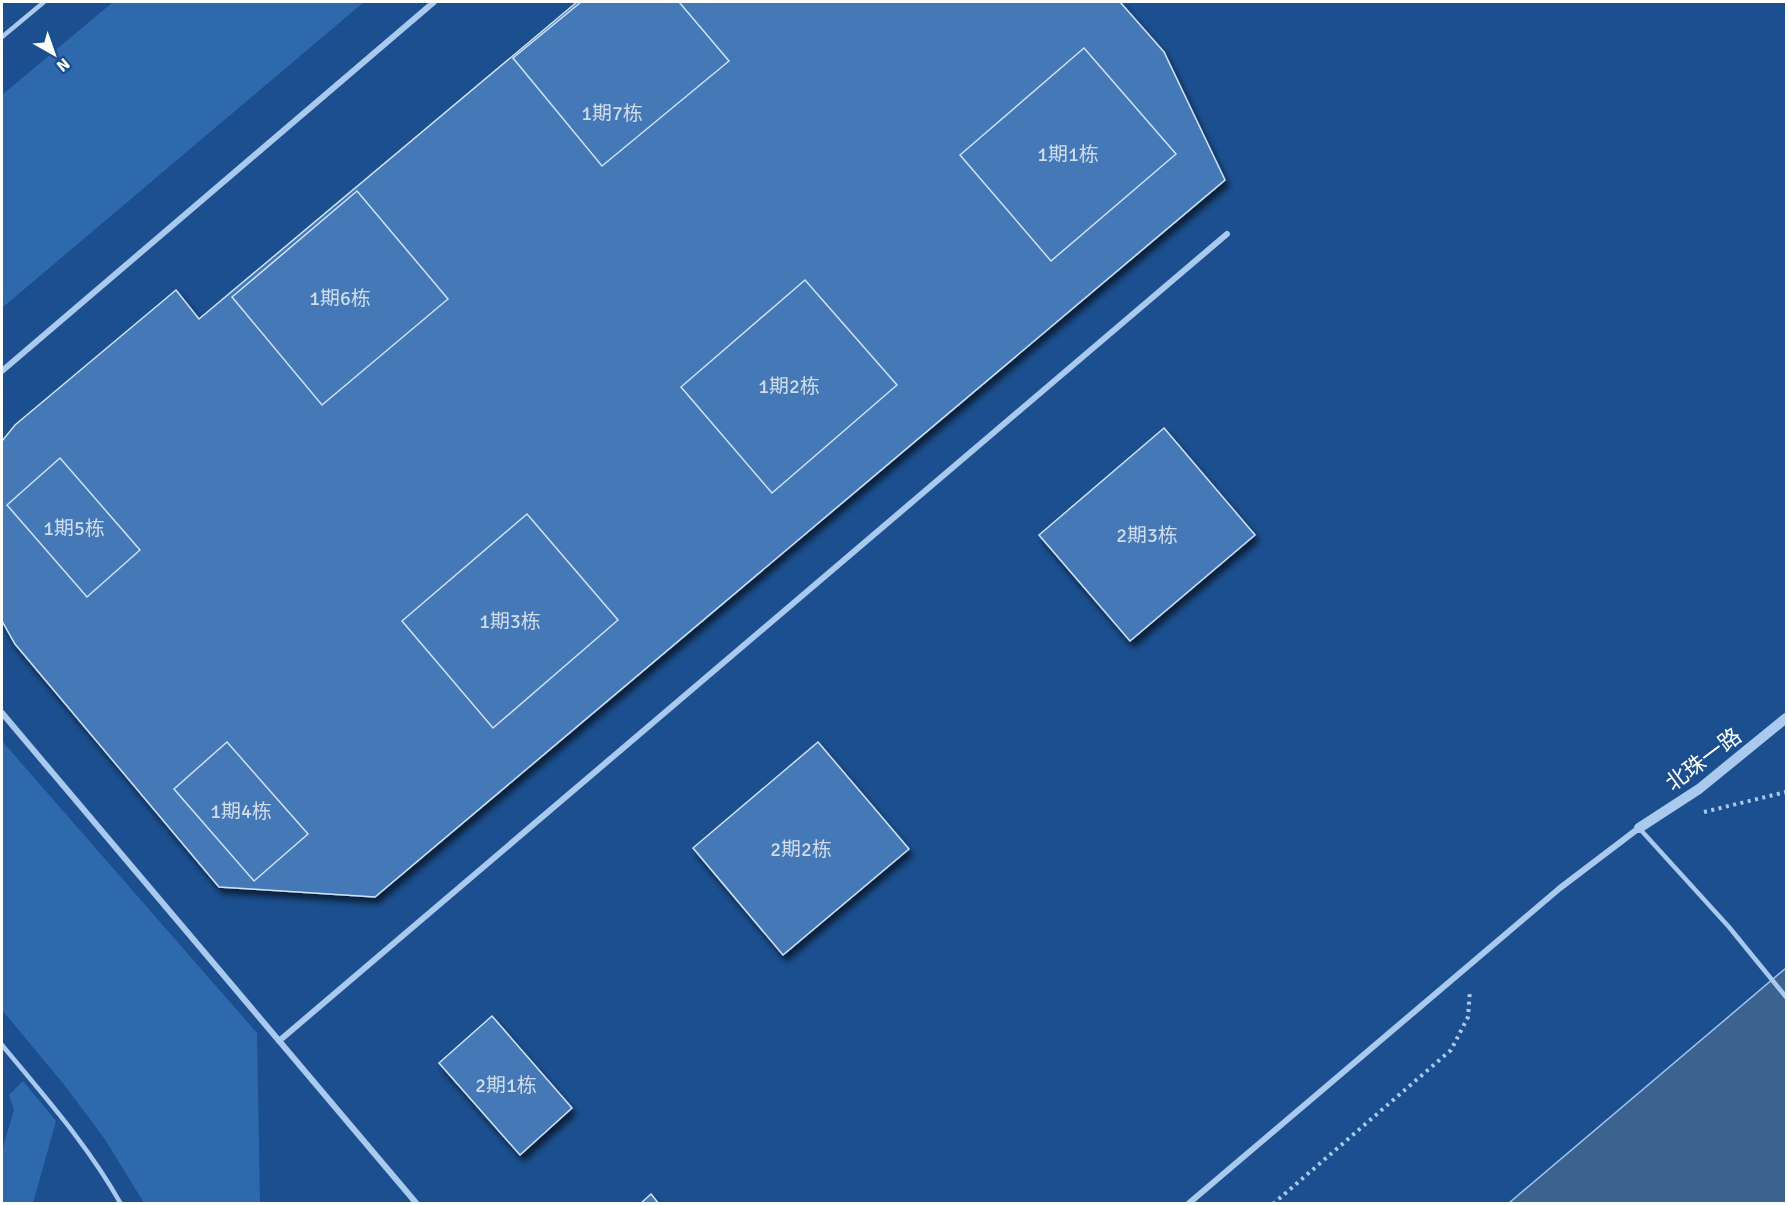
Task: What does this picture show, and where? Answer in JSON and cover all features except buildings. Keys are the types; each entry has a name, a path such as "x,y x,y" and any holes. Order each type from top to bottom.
{"street":[{"path":"2,371 434,2"},
{"path":"279,1041 1227,234"},
{"path":"2,713 417,1203"},
{"name":"北珠一路","path":"1639,828 1699,789 1786,718"},
{"path":"1188,1203 1560,888 1639,828"}],"lane":[{"path":"2,37 44,2"},
{"path":"1639,828 1729,927 1786,997"},
{"path":"2,1045 64,1119 104,1173 121,1203"}],"path":[{"path":"1696,814 1786,792"},
{"path":"1273,1203 1451,1050 1468,1017 1472,963"}],"shaded area":[{"path":"113,2 364,2 2,308 2,95"},
{"path":"2,741 257,1033 260,1203 144,1203 106,1141 66,1087 2,1010"},
{"path":"1786,968 1786,1203 1509,1203"},
{"path":"23,1081 56,1121 33,1203 2,1203 2,1150 14,1110 9,1095"}]}
